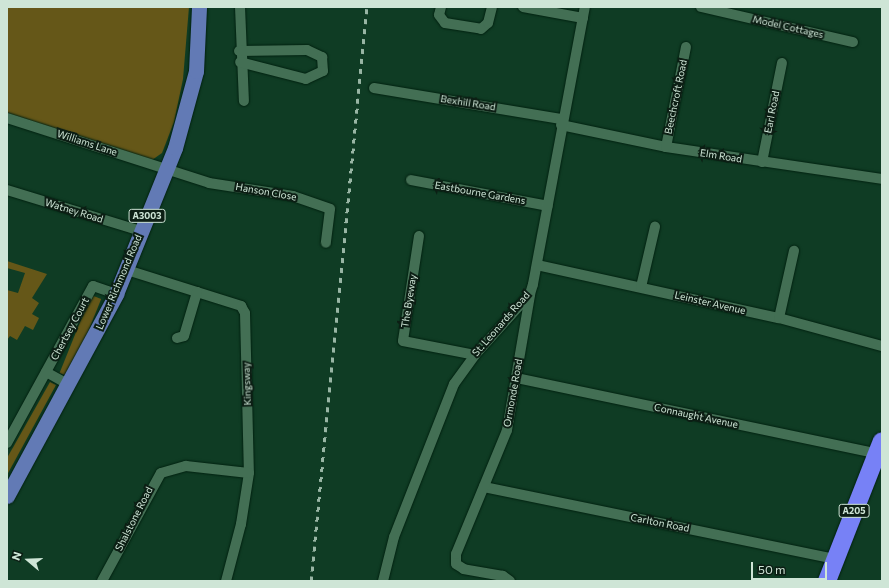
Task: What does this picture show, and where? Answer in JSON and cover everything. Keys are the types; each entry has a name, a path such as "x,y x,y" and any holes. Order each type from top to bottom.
{"highway":[{"name":"A205","path":"829,580 879,447"}],"main road":[{"name":"Lower Richmond Road","path":"7,496 69,385 127,270 141,231 167,168 191,98 199,7"}],"street":[{"path":"240,7 239,51 244,101"},
{"path":"441,7 439,15 445,23 481,29 488,23 492,7"},
{"path":"523,7 583,18"},
{"name":"St. Leonards Road","path":"383,581 394,537 442,410 474,355 530,294 537,265 562,122 585,7"},
{"name":"Model Cottages","path":"701,7 853,42"},
{"name":"Beechcroft Road","path":"666,147 686,47"},
{"path":"239,51 307,50 322,57 322,71 306,78 240,62"},
{"name":"Earl Road","path":"762,162 782,63"},
{"name":"Bexhill Road","path":"374,88 562,122"},
{"name":"Williams Lane","path":"7,118 167,168"},
{"name":"Elm Road","path":"562,122 666,147 882,179"},
{"name":"Hanson Close","path":"167,168 209,183 293,196 330,209 326,243"},
{"name":"Eastbourne Gardens","path":"411,180 548,206"},
{"name":"Watney Road","path":"7,190 141,231"},
{"path":"641,287 655,227"},
{"name":"The Byeway","path":"419,236 403,341 474,355"},
{"path":"779,318 794,251"},
{"name":"Leinster Avenue","path":"537,265 779,318 882,346"},
{"name":"Kingsway","path":"127,270 241,306 245,313 248,472 241,524 226,581"},
{"name":"Chertsey Court","path":"7,443 93,286 116,294"},
{"path":"177,338 184,336 197,292"},
{"name":"Ormonde Road","path":"510,581 464,569 456,564 456,554 507,430 530,294"},
{"name":"Chertsey Court","path":"46,372 69,385"},
{"name":"Connaught Avenue","path":"516,378 879,447"},
{"name":"Shalstone Road","path":"102,581 161,473 186,466 248,472"},
{"name":"Carlton Road","path":"484,487 836,560"}],"shaded area":[{"path":"7,7 189,7 183,79 174,122 162,153 152,160 7,113"},
{"path":"7,261 47,274 32,298 39,303 32,314 39,318 33,330 25,326 17,340 10,336 7,340 7,290 18,293 25,273 7,268"},
{"path":"91,295 101,299 70,377 60,373"},
{"path":"50,382 56,385 7,475 7,458"}],"railway":[{"path":"311,581 367,7"}]}
